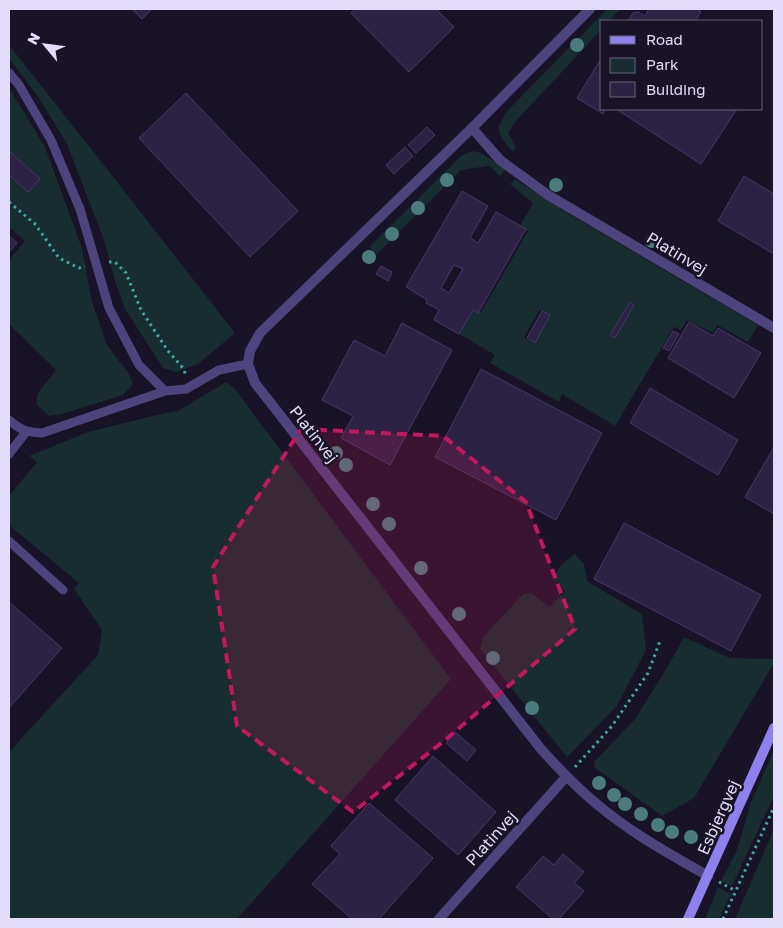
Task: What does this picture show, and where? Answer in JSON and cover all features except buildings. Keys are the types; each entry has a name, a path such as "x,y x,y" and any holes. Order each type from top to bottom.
{"main road":[{"name":"Esbjergvej","path":"688,919 774,728"}],"street":[{"path":"248,364 250,351 260,333 472,128 590,9"},
{"name":"Platinvej","path":"472,128 500,160 548,195 774,328"},
{"name":"Platinvej","path":"248,364 255,383 535,741 566,777 598,806 629,829 708,876"},
{"name":"Platinvej","path":"439,919 566,777"}],"lane":[{"path":"9,73 19,85 51,140 80,209 109,308 140,365 165,391"},
{"path":"9,420 26,432 42,433 165,391 186,389 219,370 248,364"},
{"path":"9,454 26,432"},
{"path":"9,541 63,590"}],"path":[{"path":"9,202 35,224 59,258 80,268 116,262 126,273 141,310 168,351 183,368 192,386"},
{"path":"566,777 612,726 648,672 660,641"},
{"path":"723,919 774,807"},
{"path":"708,876 736,891"}],"highlighted area":[{"path":"301,429 443,436 526,502 575,629 444,741 353,812 237,726 213,567"}],"green space":[{"path":"607,9 620,9 610,20 600,20 600,31 514,123 508,133 516,147 513,152 502,139 498,128 506,112"},
{"path":"9,45 235,333 198,364 176,372 163,368 125,309 104,240 67,144 39,98 9,58"},
{"path":"9,88 45,147 82,248 92,302 107,345 129,374 133,384 123,395 62,414 49,416 36,404 38,393 56,370 9,324 9,260 25,241 9,227"},
{"path":"473,151 481,153 506,169 500,176 489,166 461,170 377,254 369,247 461,156"},
{"path":"515,179 569,214 758,325 748,342 717,325 713,333 687,320 681,330 674,327 615,426 562,394 559,402 490,363 495,355 459,334 473,310 481,312 528,231 520,226 533,203 510,184","holes":["540,310 550,316 534,343 524,337"]},
{"path":"226,382 235,389 451,679 237,919 9,919 9,752 98,655 102,630 74,589 79,583 9,525 9,496 37,462 29,456 88,432 178,411"},
{"path":"575,554 584,564 587,581 642,614 646,650 617,706 567,757 480,649 483,637 523,594 532,593 549,607 565,592 553,578 561,565"},
{"path":"684,637 730,658 774,659 774,663 694,798 662,816 594,767 595,761 635,719"},
{"path":"774,750 774,796 732,886 721,881 737,850 751,802"},
{"path":"774,829 774,919 735,919"},
{"path":"718,887 731,894 719,919 705,919"}]}
